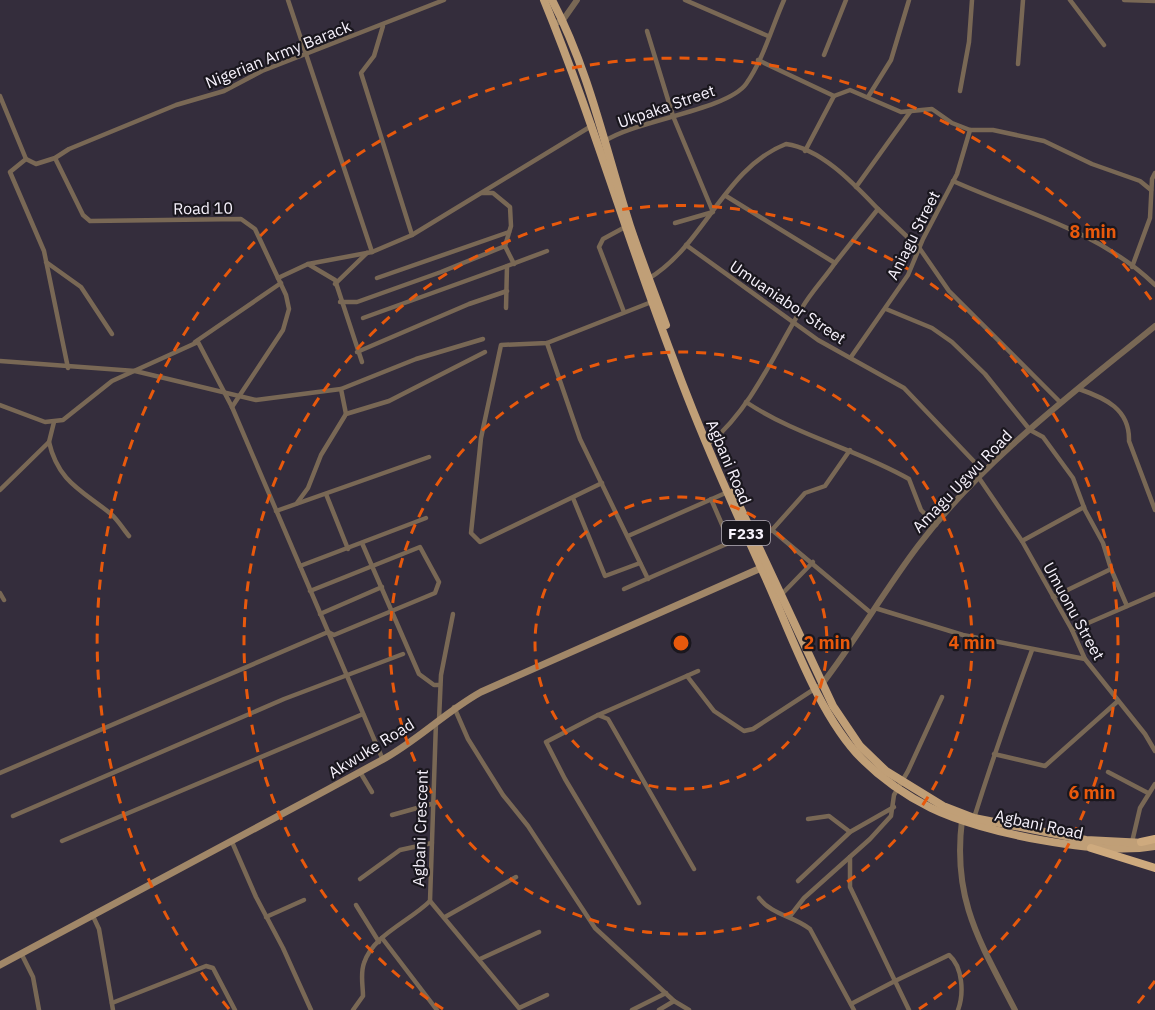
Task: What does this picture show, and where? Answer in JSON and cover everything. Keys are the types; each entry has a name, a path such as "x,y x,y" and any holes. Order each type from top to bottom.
{"highway":[{"path":"1136,842 1155,839"},
{"path":"1091,848 1155,868"}],"main road":[{"name":"Agbani Road","path":"544,0 605,141 628,226"},
{"name":"Agbani Road","path":"552,0 563,20 628,226 689,401 755,540 764,567 819,687 852,747 932,809 1091,848 1131,849 1155,846"},
{"name":"Agbani Road","path":"655,302 747,535 781,595 819,687"},
{"name":"Akwuke Road","path":"0,965 382,760 454,707 481,692 764,567"},
{"name":"Agbani Road","path":"962,818 974,818 1086,840 1136,842 1155,846"}],"street":[{"path":"288,0 370,253"},
{"path":"425,0 429,6"},
{"name":"Nigerian Army Barack","path":"55,158 69,149 126,125 176,105 224,92 262,71 383,26 444,0"},
{"path":"554,24 563,20 577,0"},
{"path":"685,0 768,36"},
{"name":"Ukpaka Street","path":"605,141 634,127 673,116 736,93 746,85 784,0"},
{"path":"825,55 846,0"},
{"path":"868,97 893,54 909,0"},
{"path":"960,91 969,42 972,0"},
{"path":"1017,64 1020,10 1023,0"},
{"path":"1070,0 1104,45"},
{"path":"1124,0 1155,1"},
{"path":"383,26 374,56 361,73 412,235"},
{"path":"647,31 673,116 713,212"},
{"path":"758,60 834,96"},
{"path":"805,151 834,96 850,90 901,112 932,109 952,123 970,130 993,130 1044,141 1092,164 1140,181 1151,190"},
{"path":"0,96 26,159 36,164 55,158"},
{"path":"856,187 910,112"},
{"path":"0,405 36,420 54,422 63,420 112,381 195,342 279,280 308,264 370,253 412,235 596,124"},
{"name":"Aniagu Street","path":"851,357 908,275 953,181 970,130"},
{"path":"647,280 686,245 751,167 786,144 805,151 830,166 856,187 920,249 949,291 1061,403"},
{"name":"Road 10","path":"55,158 83,215 90,221 241,219 255,229 289,303 286,323 232,407"},
{"path":"26,159 10,172 46,262 68,368"},
{"path":"1140,181 1154,175"},
{"path":"1132,267 1150,218 1154,175"},
{"name":"Aniagu Street","path":"953,181 1061,224 1132,267 1155,285"},
{"path":"482,193 493,193 510,207 509,232 505,246 514,264"},
{"path":"726,196 835,263"},
{"path":"711,442 726,430 746,402 802,307 878,209"},
{"path":"675,222 713,212"},
{"path":"624,312 600,247 603,239 628,226"},
{"path":"377,278 509,232"},
{"name":"Umuaniabor Street","path":"686,245 818,340 912,394 984,472"},
{"path":"340,302 357,302 505,246"},
{"path":"363,318 547,251"},
{"path":"335,284 370,253"},
{"path":"46,262 81,287 112,334"},
{"path":"308,264 332,277 362,362"},
{"path":"506,308 507,266"},
{"path":"357,352 469,304 507,291"},
{"path":"602,483 480,542 471,533 481,438 500,348 504,344 547,343 655,302"},
{"path":"886,309 932,328 957,346 986,374 1030,430 1039,433 1073,478 1084,507 1103,543 1127,606"},
{"name":"Amagu Ugwu Road","path":"819,687 936,525 984,472 1061,403 1155,326"},
{"path":"0,362 135,371 256,400 341,389 416,359 483,339"},
{"path":"195,342 200,345 232,407 382,760"},
{"path":"547,343 580,439 648,579"},
{"path":"297,503 308,488 321,455 346,414 389,401 485,352"},
{"path":"341,389 346,414"},
{"path":"1079,389 1113,404 1123,415 1128,430 1128,441 1155,510"},
{"path":"746,402 774,420 850,450 909,479 921,510 936,525"},
{"path":"54,422 49,442 56,465 75,490 113,516 129,536"},
{"path":"0,490 49,442"},
{"path":"755,540 772,530 806,493 825,486 850,450"},
{"path":"276,511 429,457"},
{"name":"Umuonu Street","path":"979,478 1022,541 1072,630 1085,659 1155,751"},
{"path":"628,536 730,491"},
{"path":"326,494 348,549"},
{"path":"573,498 606,576 640,563"},
{"path":"711,499 730,543"},
{"path":"1022,541 1084,507"},
{"path":"302,568 426,518"},
{"path":"772,530 813,562 843,592 873,611 963,635 1085,659"},
{"path":"624,589 747,535"},
{"path":"362,543 370,566 393,608 419,674 434,686 440,685"},
{"path":"0,773 328,632 334,634 393,608 435,593 439,582 424,549 420,547 310,591"},
{"path":"781,595 813,562"},
{"path":"1053,597 1112,570"},
{"path":"320,614 382,587"},
{"path":"0,593 4,600"},
{"path":"1072,630 1155,594"},
{"name":"Agbani Crescent","path":"353,1010 363,996 361,978 364,963 380,940 430,901 437,721 444,651 451,634 453,614"},
{"path":"974,818 994,754 1032,650"},
{"path":"13,816 346,675 404,654"},
{"path":"639,903 565,779 546,742 598,715 698,671"},
{"path":"687,676 714,711 744,731 753,729 819,687"},
{"path":"790,916 804,898 887,820 894,807 893,797 942,696"},
{"path":"994,754 1046,766 1118,701"},
{"path":"454,707 468,739 503,795 528,826 583,912 600,933 674,1001 689,1010"},
{"path":"62,841 363,714"},
{"path":"598,715 608,719 694,869"},
{"path":"360,772 372,792"},
{"path":"1108,772 1148,794"},
{"path":"1136,842 1136,819 1155,784"},
{"path":"392,814 435,802"},
{"path":"798,881 850,832 894,807"},
{"path":"808,819 829,816 850,832"},
{"path":"962,818 958,854 963,894 985,954 1015,1010"},
{"path":"232,842 311,1010"},
{"path":"360,879 400,850 432,843"},
{"path":"850,857 850,887 909,1010"},
{"path":"445,917 516,877"},
{"path":"759,898 770,909 798,920 814,935 852,1007 895,981 949,955 960,967 962,999 958,1010"},
{"path":"266,917 304,900"},
{"path":"430,901 520,1009 547,995"},
{"path":"356,905 380,940 437,1010"},
{"path":"92,914 99,928 113,1010"},
{"path":"480,959 539,932"},
{"path":"21,953 33,977 39,1010"},
{"path":"112,1003 202,966 213,968 235,1010"},
{"path":"632,1010 666,993"},
{"path":"659,1010 674,1001"}]}
